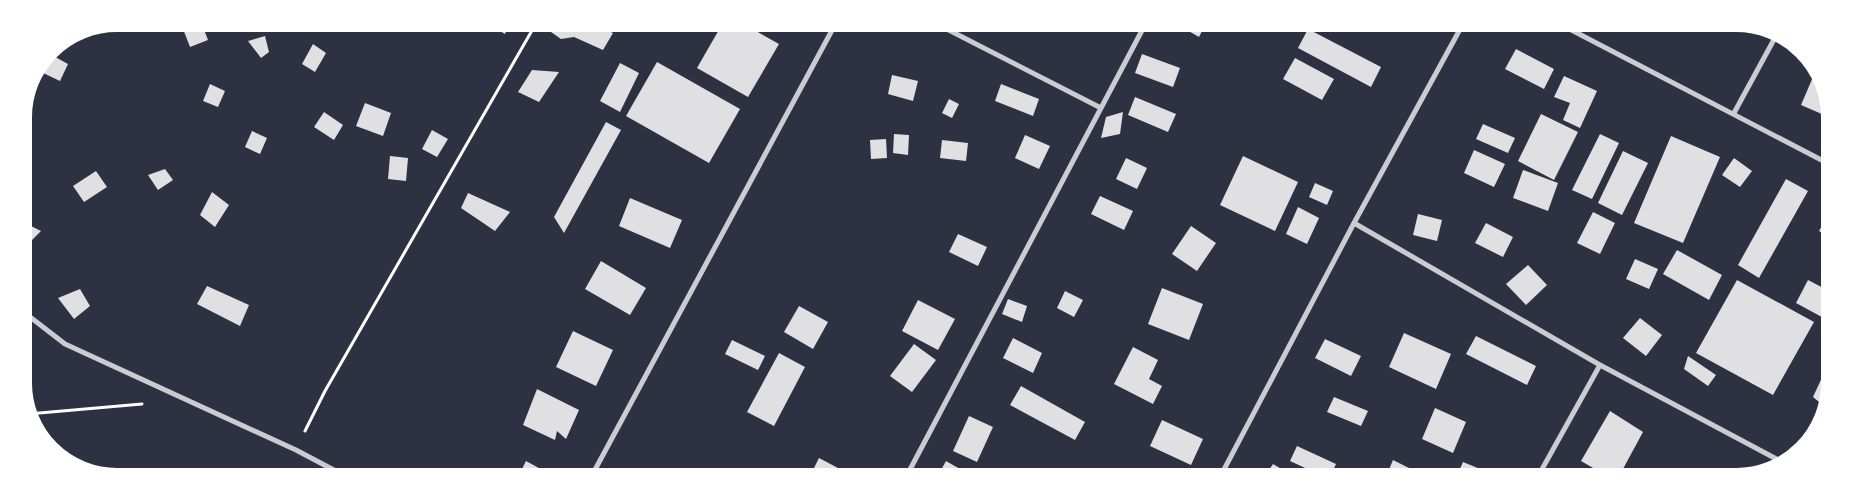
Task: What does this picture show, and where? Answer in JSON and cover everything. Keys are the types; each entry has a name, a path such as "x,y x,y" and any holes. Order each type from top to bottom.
{"street":[{"path":"594,471 833,29"},
{"path":"948,29 1101,108"},
{"path":"909,471 1142,29"},
{"path":"1223,471 1354,223 1460,29"},
{"path":"1570,29 1824,161"},
{"path":"1734,113 1775,38"},
{"path":"1354,223 1600,365 1778,460"},
{"path":"29,316 65,344 296,450 336,471"},
{"path":"1541,471 1600,365"}],"path":[{"path":"296,450 324,391 533,29"},
{"path":"34,413 147,404"}],"building":[{"path":"183,29 204,29 208,40 190,47"},
{"path":"497,29 507,29 505,34"},
{"path":"552,29 605,29 613,33 603,50 574,37 561,39 551,32"},
{"path":"719,29 752,29 779,44 748,97 697,68"},
{"path":"1185,29 1203,29 1199,37"},
{"path":"1308,29 1381,67 1371,87 1298,48"},
{"path":"265,36 269,52 261,58 248,41"},
{"path":"313,44 326,53 315,72 302,64"},
{"path":"1516,49 1554,69 1544,89 1505,69"},
{"path":"1142,54 1180,68 1173,87 1135,73"},
{"path":"54,56 68,64 60,81 41,72"},
{"path":"1295,58 1334,79 1322,100 1283,79"},
{"path":"657,62 740,109 709,163 626,116"},
{"path":"620,63 639,73 620,112 600,101"},
{"path":"532,70 559,72 539,102 518,92"},
{"path":"892,75 918,81 913,101 888,94"},
{"path":"1564,76 1597,91 1580,128 1563,120 1570,103 1554,97"},
{"path":"1814,76 1823,100 1824,115 1801,105"},
{"path":"210,84 225,91 218,107 203,101"},
{"path":"1001,84 1039,99 1033,116 995,101"},
{"path":"1135,97 1176,114 1168,132 1128,115"},
{"path":"949,99 959,104 952,118 942,113"},
{"path":"365,103 391,113 383,136 356,126"},
{"path":"324,112 343,125 334,140 314,127"},
{"path":"1123,112 1120,134 1101,138 1106,117"},
{"path":"1541,114 1578,132 1554,180 1518,161"},
{"path":"606,122 621,130 564,233 554,217"},
{"path":"1483,124 1515,138 1508,153 1476,139"},
{"path":"432,130 448,139 437,157 422,149"},
{"path":"252,131 267,138 260,154 245,147"},
{"path":"894,134 909,135 908,155 893,153"},
{"path":"1600,134 1619,143 1592,199 1572,190"},
{"path":"1025,135 1050,146 1039,169 1015,158"},
{"path":"1671,136 1720,157 1683,243 1634,223"},
{"path":"886,139 887,158 871,159 870,140"},
{"path":"942,140 968,143 966,161 940,158"},
{"path":"1474,150 1505,164 1494,187 1464,173"},
{"path":"1623,151 1648,163 1622,215 1598,203"},
{"path":"390,156 408,158 406,181 388,179"},
{"path":"1243,156 1298,182 1275,231 1220,205"},
{"path":"1126,158 1147,168 1137,189 1116,179"},
{"path":"1734,158 1752,171 1740,187 1722,175"},
{"path":"165,169 173,180 158,190 148,175"},
{"path":"1523,170 1558,183 1548,211 1513,198"},
{"path":"96,171 107,187 84,202 73,186"},
{"path":"1786,179 1808,191 1759,278 1738,265"},
{"path":"1315,183 1333,191 1327,205 1309,197"},
{"path":"212,192 229,205 215,227 200,215"},
{"path":"468,193 510,212 495,231 461,208"},
{"path":"1100,196 1133,211 1124,230 1091,214"},
{"path":"630,198 682,220 670,248 619,226"},
{"path":"1298,207 1319,218 1307,244 1286,234"},
{"path":"1593,212 1615,223 1600,254 1577,243"},
{"path":"1418,214 1442,220 1437,241 1413,235"},
{"path":"1824,222 1824,234 1819,231"},
{"path":"1486,223 1513,237 1503,257 1475,243"},
{"path":"29,225 41,231 29,243"},
{"path":"1191,226 1216,243 1197,271 1172,254"},
{"path":"958,234 987,247 978,266 949,252"},
{"path":"1677,250 1722,275 1709,300 1663,274"},
{"path":"1635,259 1658,269 1649,289 1626,279"},
{"path":"601,261 646,288 630,315 585,289"},
{"path":"1528,265 1547,285 1526,305 1506,284"},
{"path":"1737,280 1814,322 1773,395 1696,353"},
{"path":"1808,280 1824,288 1824,318 1796,303"},
{"path":"207,286 249,305 240,326 197,304"},
{"path":"1162,288 1203,304 1189,340 1148,324"},
{"path":"80,289 90,306 74,319 58,298"},
{"path":"1065,291 1083,300 1074,317 1057,308"},
{"path":"1008,299 1027,306 1022,322 1002,314"},
{"path":"918,300 955,319 938,350 902,331"},
{"path":"799,306 828,322 813,349 784,332"},
{"path":"1640,318 1662,335 1646,356 1623,338"},
{"path":"573,331 613,350 596,386 556,367"},
{"path":"1404,333 1451,354 1436,389 1389,367"},
{"path":"1476,336 1536,366 1527,385 1466,354"},
{"path":"1013,338 1042,353 1033,373 1003,358"},
{"path":"1325,339 1361,356 1351,376 1315,358"},
{"path":"732,340 765,356 758,370 725,354"},
{"path":"914,344 936,360 912,392 890,376"},
{"path":"1133,347 1158,360 1149,379 1162,386 1153,404 1114,384"},
{"path":"779,353 805,367 774,426 747,412"},
{"path":"1688,356 1716,375 1708,386 1684,369"},
{"path":"1824,373 1822,404 1813,397"},
{"path":"1021,386 1085,422 1075,440 1010,405"},
{"path":"537,389 579,410 566,439 557,431 555,440 523,425"},
{"path":"1334,397 1368,411 1361,426 1327,412"},
{"path":"1435,408 1466,422 1453,453 1422,439"},
{"path":"1610,411 1643,432 1622,471 1598,471 1581,461"},
{"path":"969,416 993,427 977,462 953,451"},
{"path":"1162,420 1203,439 1191,465 1150,446"},
{"path":"1297,446 1336,464 1333,471 1312,471 1290,461"},
{"path":"819,458 844,471 812,471"},
{"path":"1393,460 1415,471 1388,471"},
{"path":"526,461 544,471 521,471"},
{"path":"946,461 964,471 940,471"},
{"path":"1463,462 1485,471 1459,471"},
{"path":"1273,464 1285,471 1268,471"}]}
